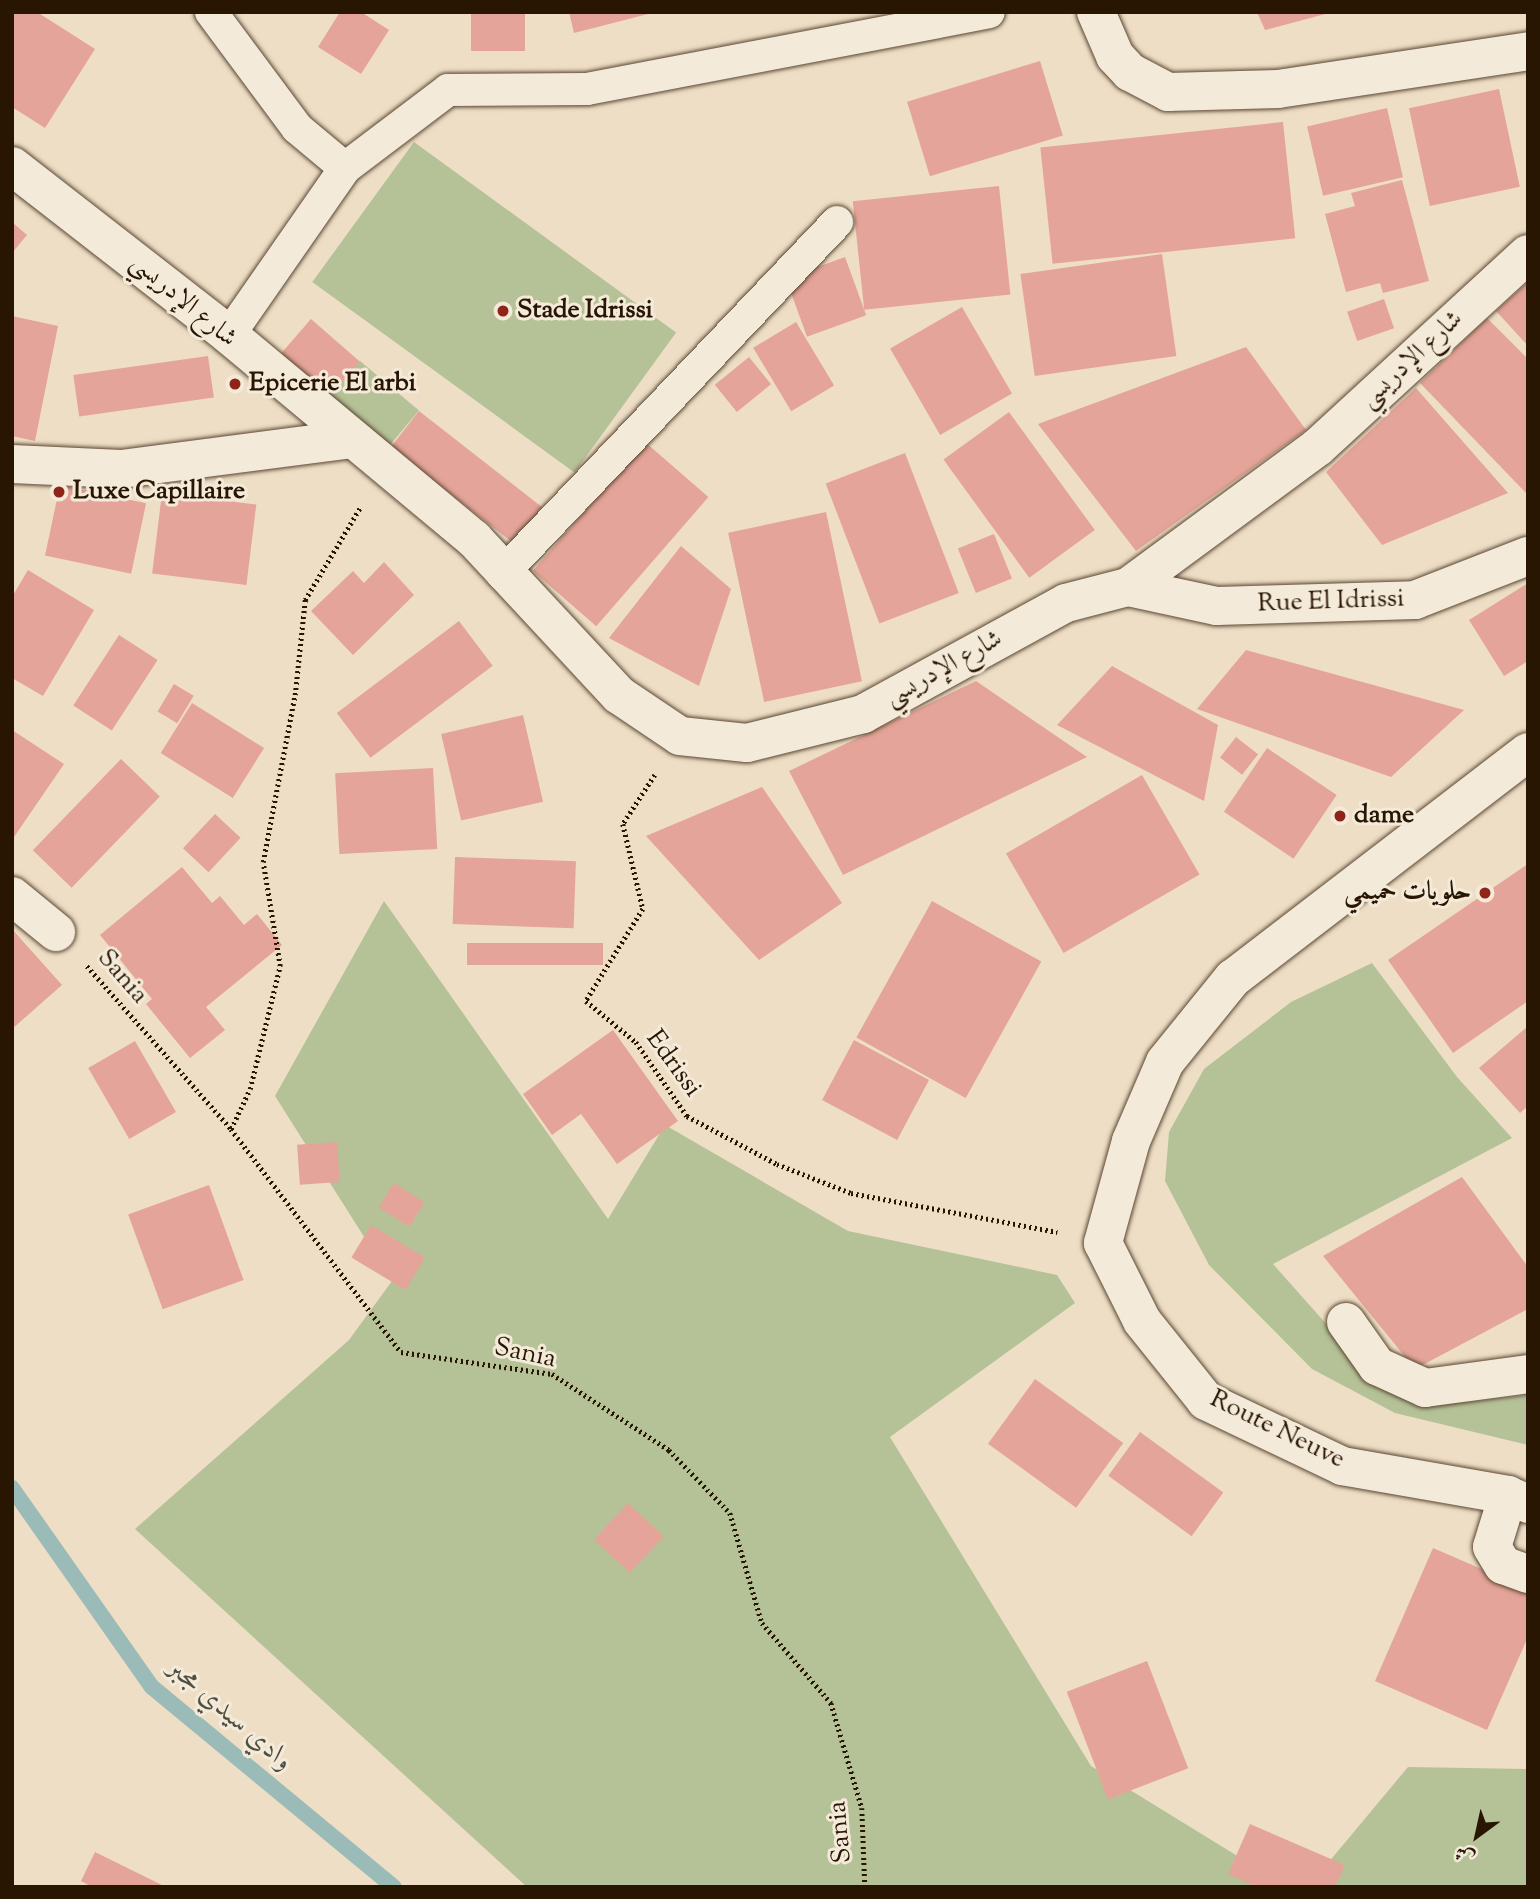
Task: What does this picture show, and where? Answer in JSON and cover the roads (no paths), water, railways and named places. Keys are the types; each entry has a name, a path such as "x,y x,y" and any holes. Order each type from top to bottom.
{"street":[{"path":"1096,12 1115,56 1130,72 1168,92 1278,89 1528,51"},
{"name":"شارع الإدريسي","path":"12,166 229,335 474,539 502,574 619,695 680,736 747,743 863,714 1066,603 1128,587 1318,447 1528,254"},
{"path":"12,464 121,469 351,439"},
{"name":"Rue El Idrissi","path":"1128,587 1217,606 1415,600 1528,556"},
{"name":"Route Neuve","path":"1518,1499 1342,1466 1206,1401 1142,1321 1103,1243 1130,1141 1165,1062 1234,978 1528,752"},
{"path":"12,897 56,932"},
{"path":"1346,1322 1377,1366 1425,1388 1528,1374"},
{"path":"1518,1499 1492,1547 1503,1565 1528,1574"}],"lane":[{"path":"211,12 297,128 345,168"},
{"path":"229,335 345,168 449,90 587,89 989,12"},
{"path":"502,574 837,222"}],"waterway":[{"name":"وادي سيدي مجبر","path":"12,1488 152,1687 394,1887"}],"place":[{"name":"Stade Idrissi","path":"503,311"},
{"name":"Epicerie El arbi","path":"235,384"},
{"name":"Luxe Capillaire","path":"59,492"},
{"name":"dame","path":"1340,816"},
{"name":"حلويات حميمي","path":"1485,893"}]}
